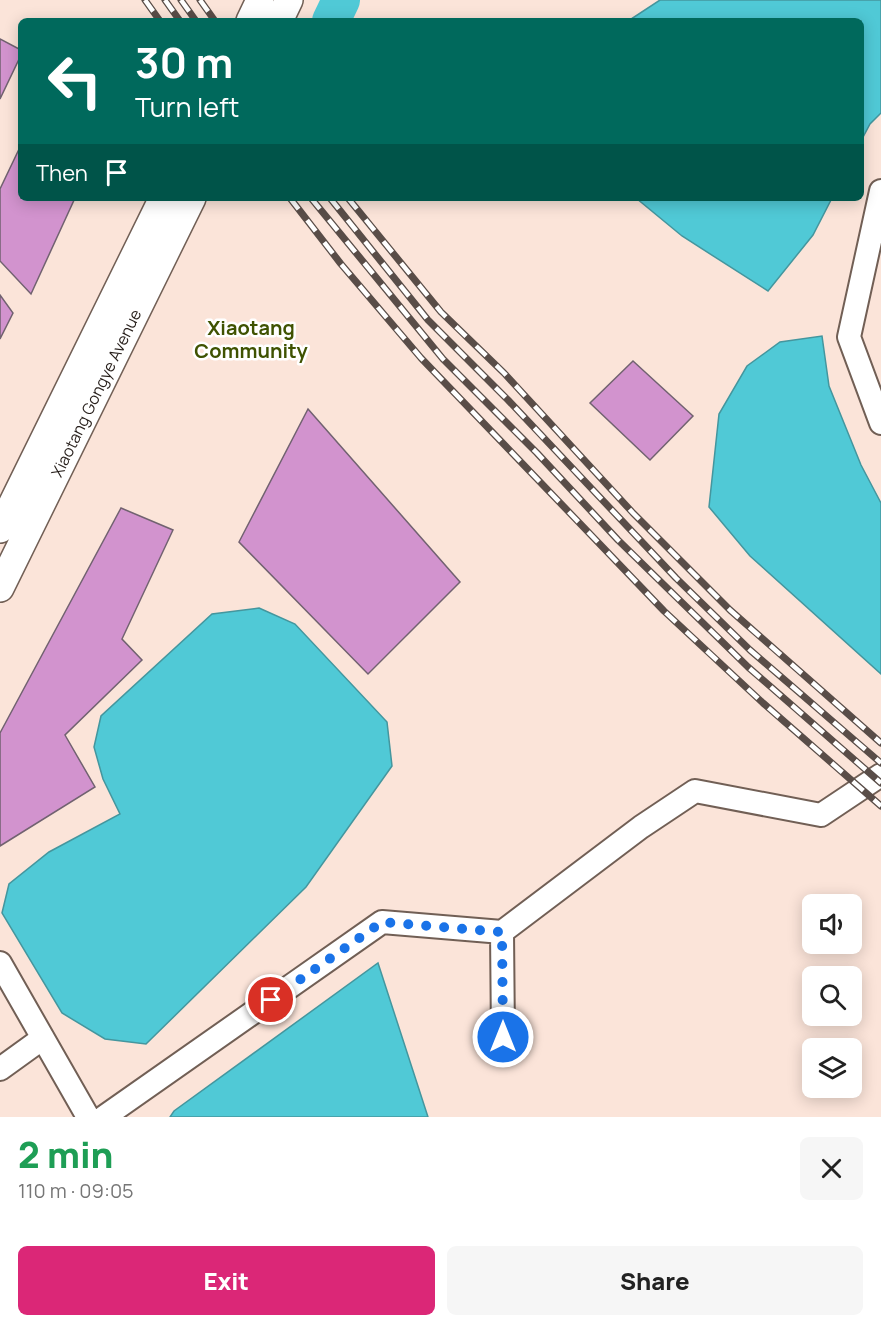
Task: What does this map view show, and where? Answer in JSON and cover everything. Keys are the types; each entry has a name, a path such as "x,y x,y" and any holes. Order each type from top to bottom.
{"main road":[{"path":"251,18 260,0"},
{"path":"280,18 289,0"},
{"name":"Xiaotang Gongye Avenue","path":"0,529 162,201"},
{"name":"Xiaotang Gongye Avenue","path":"0,588 191,201"}],"street":[{"path":"881,192 849,337 881,423"},
{"path":"104,1117 382,922 502,932 641,827 695,791 821,815 881,776"},
{"path":"502,932 503,1037"},
{"path":"0,963 88,1117"},
{"path":"0,1069 43,1038"}],"water":[{"path":"660,0 881,0 881,113 870,124 864,135 864,18 633,18"},
{"path":"640,201 830,201 813,235 768,291 682,236"},
{"path":"822,336 829,386 861,465 881,503 881,674 750,556 709,507 719,414 747,366 780,342"},
{"path":"259,608 295,624 387,722 392,766 306,887 146,1044 105,1039 62,1013 2,913 9,884 49,852 120,814 103,779 94,747 101,716 212,614"},
{"path":"378,963 428,1117 170,1117 174,1111"}],"building":[{"path":"0,39 18,48 18,61 0,99"},
{"path":"18,151 18,201 74,201 31,294 0,261 0,189"},
{"path":"0,295 13,313 0,339"},
{"path":"633,361 693,416 650,460 590,403"},
{"path":"308,409 460,582 368,674 239,542"},
{"path":"121,508 173,530 122,639 142,660 65,735 95,787 0,846 0,733"}],"waterway":[{"path":"332,18 341,0"}],"railway":[{"path":"145,0 158,18"},
{"path":"165,0 178,18"},
{"path":"181,0 194,18"},
{"path":"200,0 213,18"},
{"path":"292,201 341,264 421,358 664,611 763,703 881,806"},
{"path":"313,201 443,359 537,453 618,540 748,667 881,783"},
{"path":"332,201 428,320 508,400 676,578 750,650 881,763"},
{"path":"350,201 441,312 504,373 633,513 730,610 881,743"}],"district":[{"name":"Xiaotang Community","path":"251,338"}],"route":[{"path":"271,1000 382,922 502,932 503,1037"}]}
